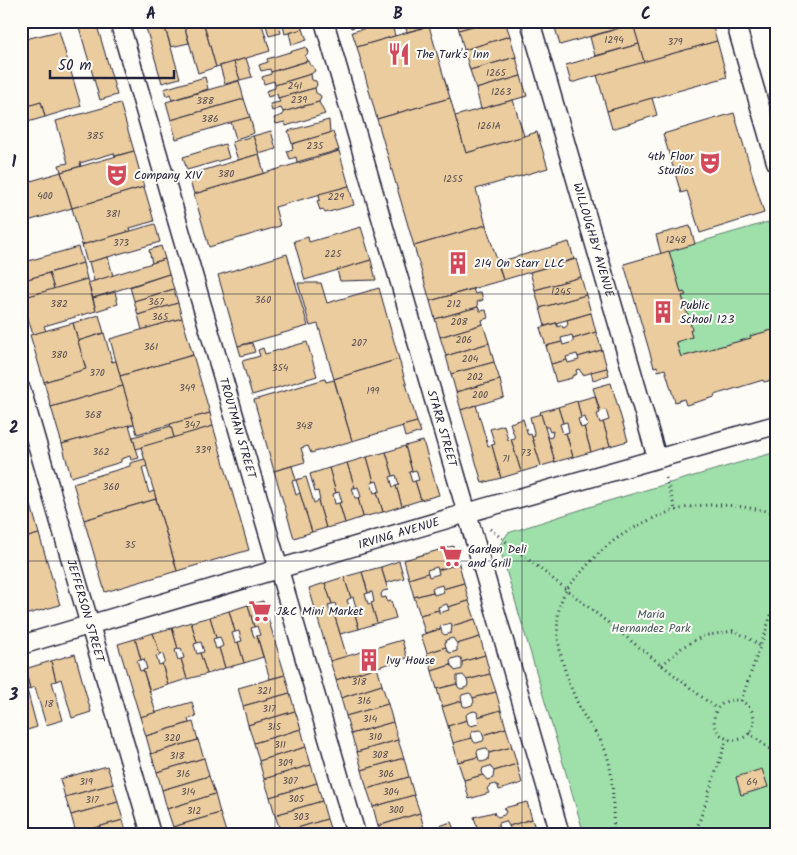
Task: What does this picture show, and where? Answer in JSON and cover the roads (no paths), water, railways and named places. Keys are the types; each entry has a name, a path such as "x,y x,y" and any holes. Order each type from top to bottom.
{"street":[{"name":"TROUTMAN STREET","path":"119,21 356,834"},
{"name":"STARR STREET","path":"324,21 560,834"},
{"name":"WILLOUGHBY AVENUE","path":"530,21 657,458"},
{"path":"735,21 776,162"},
{"name":"JEFFERSON STREET","path":"21,389 151,834"},
{"name":"IRVING AVENUE","path":"21,645 467,513 776,425"}],"place":[{"name":"The Turk's Inn","path":"399,54"},
{"name":"4th Floor Studios","path":"710,163"},
{"name":"Company XIV","path":"117,175"},
{"name":"214 On Starr LLC","path":"458,263"},
{"name":"Public School 123","path":"663,312"},
{"name":"Garden Deli and Grill","path":"451,556"},
{"name":"J&C Mini Market","path":"260,611"},
{"name":"Ivy House","path":"369,660"}],"park label":[{"name":"Maria Hernandez Park","path":"651,621"}]}
